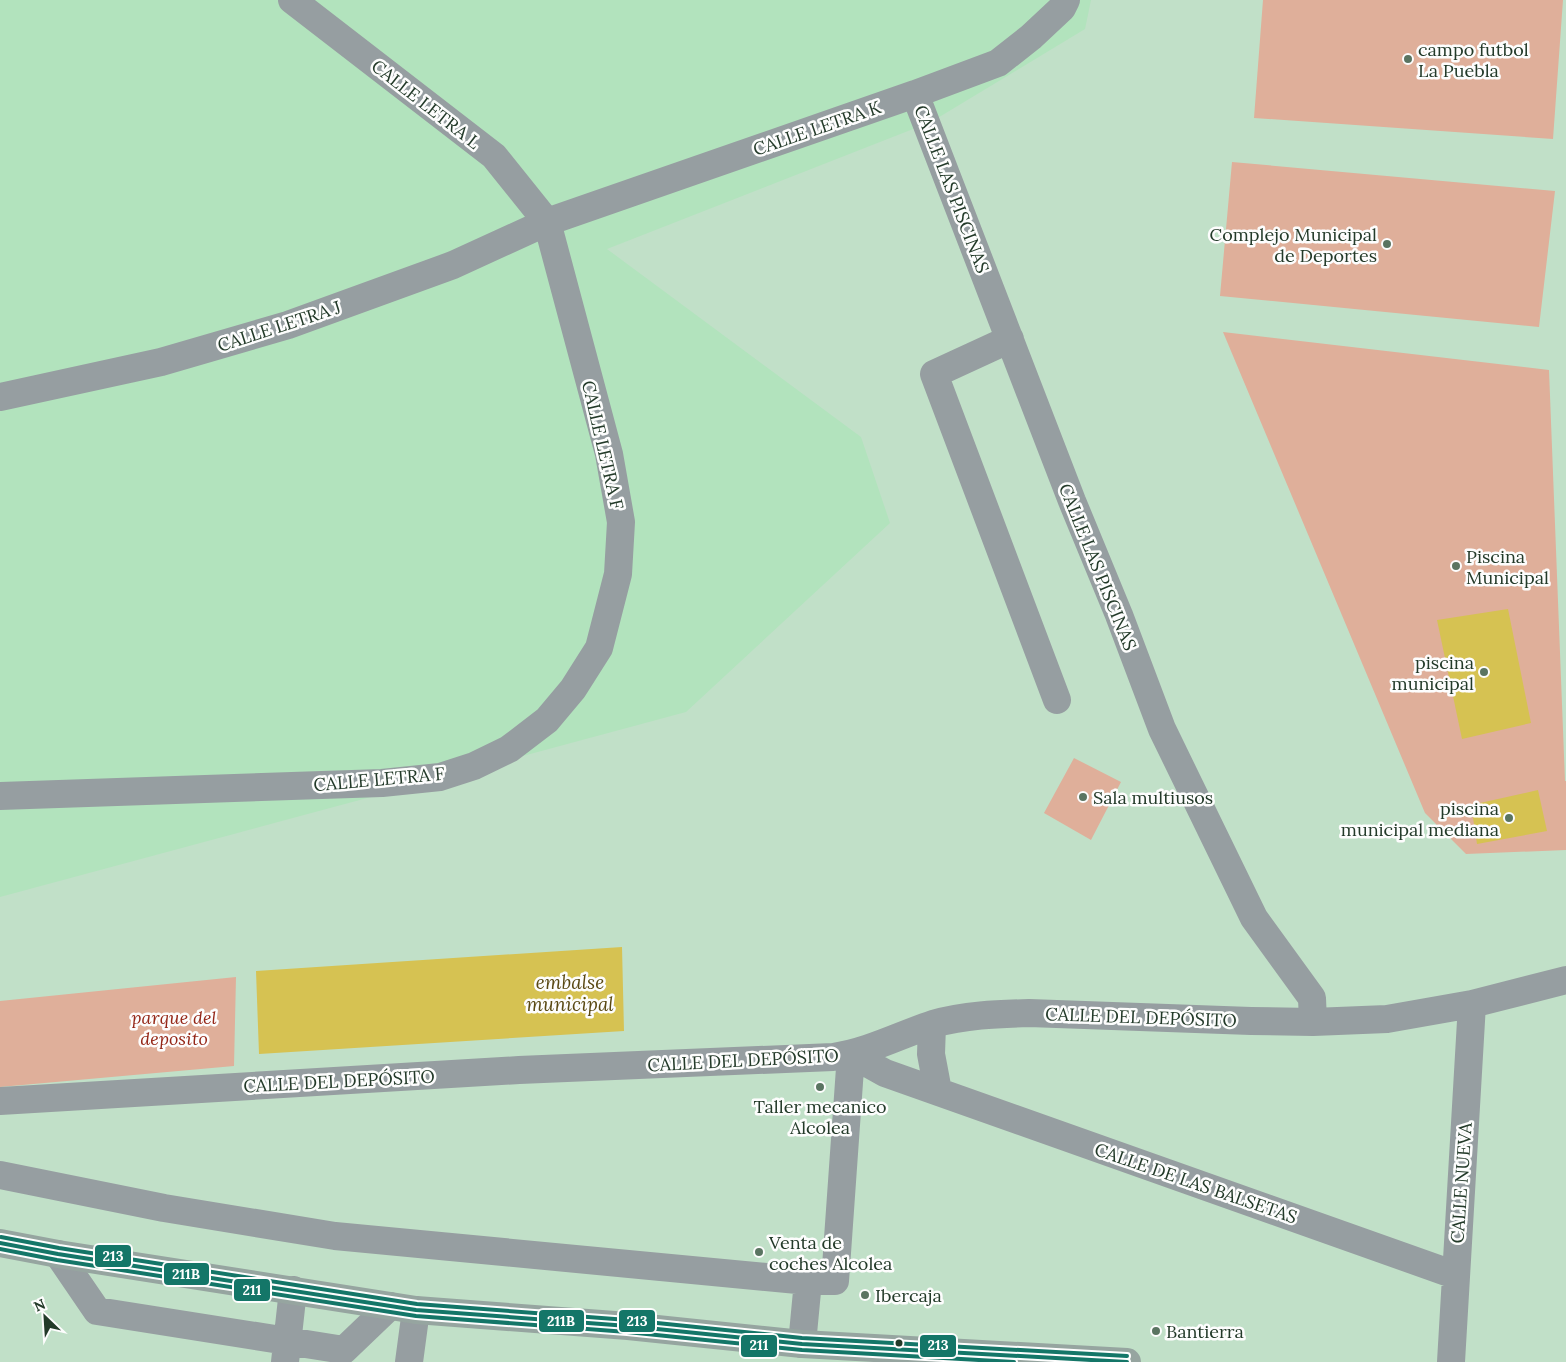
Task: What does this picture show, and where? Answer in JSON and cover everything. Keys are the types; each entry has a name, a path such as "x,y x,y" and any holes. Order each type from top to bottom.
{"highway":[{"path":"0,1243 58,1254 403,1308 628,1326 915,1356 1127,1362"}],"street":[{"name":"CALLE LETRA L","path":"292,0 494,156 547,222"},
{"name":"CALLE LETRA K","path":"547,222 915,94 998,63 1031,37 1062,8 1066,0"},
{"name":"CALLE LAS PISCINAS","path":"915,94 1162,729 1254,918 1312,998 1314,1022"},
{"name":"CALLE LETRA J","path":"0,397 161,362 288,325 452,265 547,222"},
{"name":"CALLE LETRA F","path":"0,796 382,783 440,777 474,766 510,748 547,720 573,689 598,648 618,574 621,522 609,454 547,222"},
{"path":"1010,339 934,374 1057,700"},
{"name":"CALLE DEL DEPÓSITO","path":"0,1101 519,1070 834,1057 851,1054 932,1025 974,1015 1029,1013 1314,1022 1387,1019 1472,1004 1566,980"},
{"name":"CALLE NUEVA","path":"1451,1362 1472,1004"},
{"path":"932,1025 931,1054 938,1091"},
{"path":"0,1175 164,1208 335,1236 808,1281 835,1281 851,1054"},
{"name":"CALLE DE LAS BALSETAS","path":"851,1054 885,1073 1455,1274"},
{"path":"58,1254 97,1311 286,1352 343,1356 403,1308"},
{"path":"802,1344 808,1281"},
{"path":"286,1352 293,1290"},
{"path":"403,1308 409,1362"}],"shaded area":[{"path":"0,0 1091,0 1085,29 931,122 607,249 861,437 890,523 686,712 0,897"}],"green space":[{"name":"campo futbol La Puebla","path":"1263,0 1563,0 1553,139 1254,118"},
{"name":"Complejo Municipal de Deportes","path":"1232,162 1555,191 1539,327 1220,296"},
{"path":"1223,332 1549,370 1566,781 1566,850 1466,854 1425,813"},
{"name":"Sala multiusos","path":"1074,758 1121,782 1091,840 1044,813"},
{"name":"parque del deposito","path":"236,977 234,1066 0,1087 0,1001"}],"water":[{"name":"piscina municipal","path":"1508,609 1531,723 1462,739 1437,620"},
{"name":"piscina municipal mediana","path":"1538,790 1547,831 1477,844 1471,805"},
{"name":"embalse municipal","path":"622,947 624,1031 259,1054 256,971"}],"transit line":[{"name":"213","path":"1,1237 59,1248 417,1304 628,1320 802,1338 1127,1356"},
{"name":"211B","path":"0,1243 58,1254 416,1310 628,1326 802,1344 1127,1362"},
{"name":"211","path":"0,1249 57,1260 416,1316 627,1332 802,1350 1014,1362"}],"place":[{"name":"campo futbol La Puebla","path":"1408,59"},
{"name":"Complejo Municipal de Deportes","path":"1387,244"},
{"name":"Piscina Municipal","path":"1456,566"},
{"name":"piscina municipal","path":"1484,672"},
{"name":"Sala multiusos","path":"1083,797"},
{"name":"piscina municipal mediana","path":"1509,818"},
{"name":"Taller mecanico Alcolea","path":"820,1087"},
{"name":"Venta de coches Alcolea","path":"759,1252"},
{"name":"Ibercaja","path":"865,1295"},
{"name":"Bantierra","path":"1156,1331"}]}
